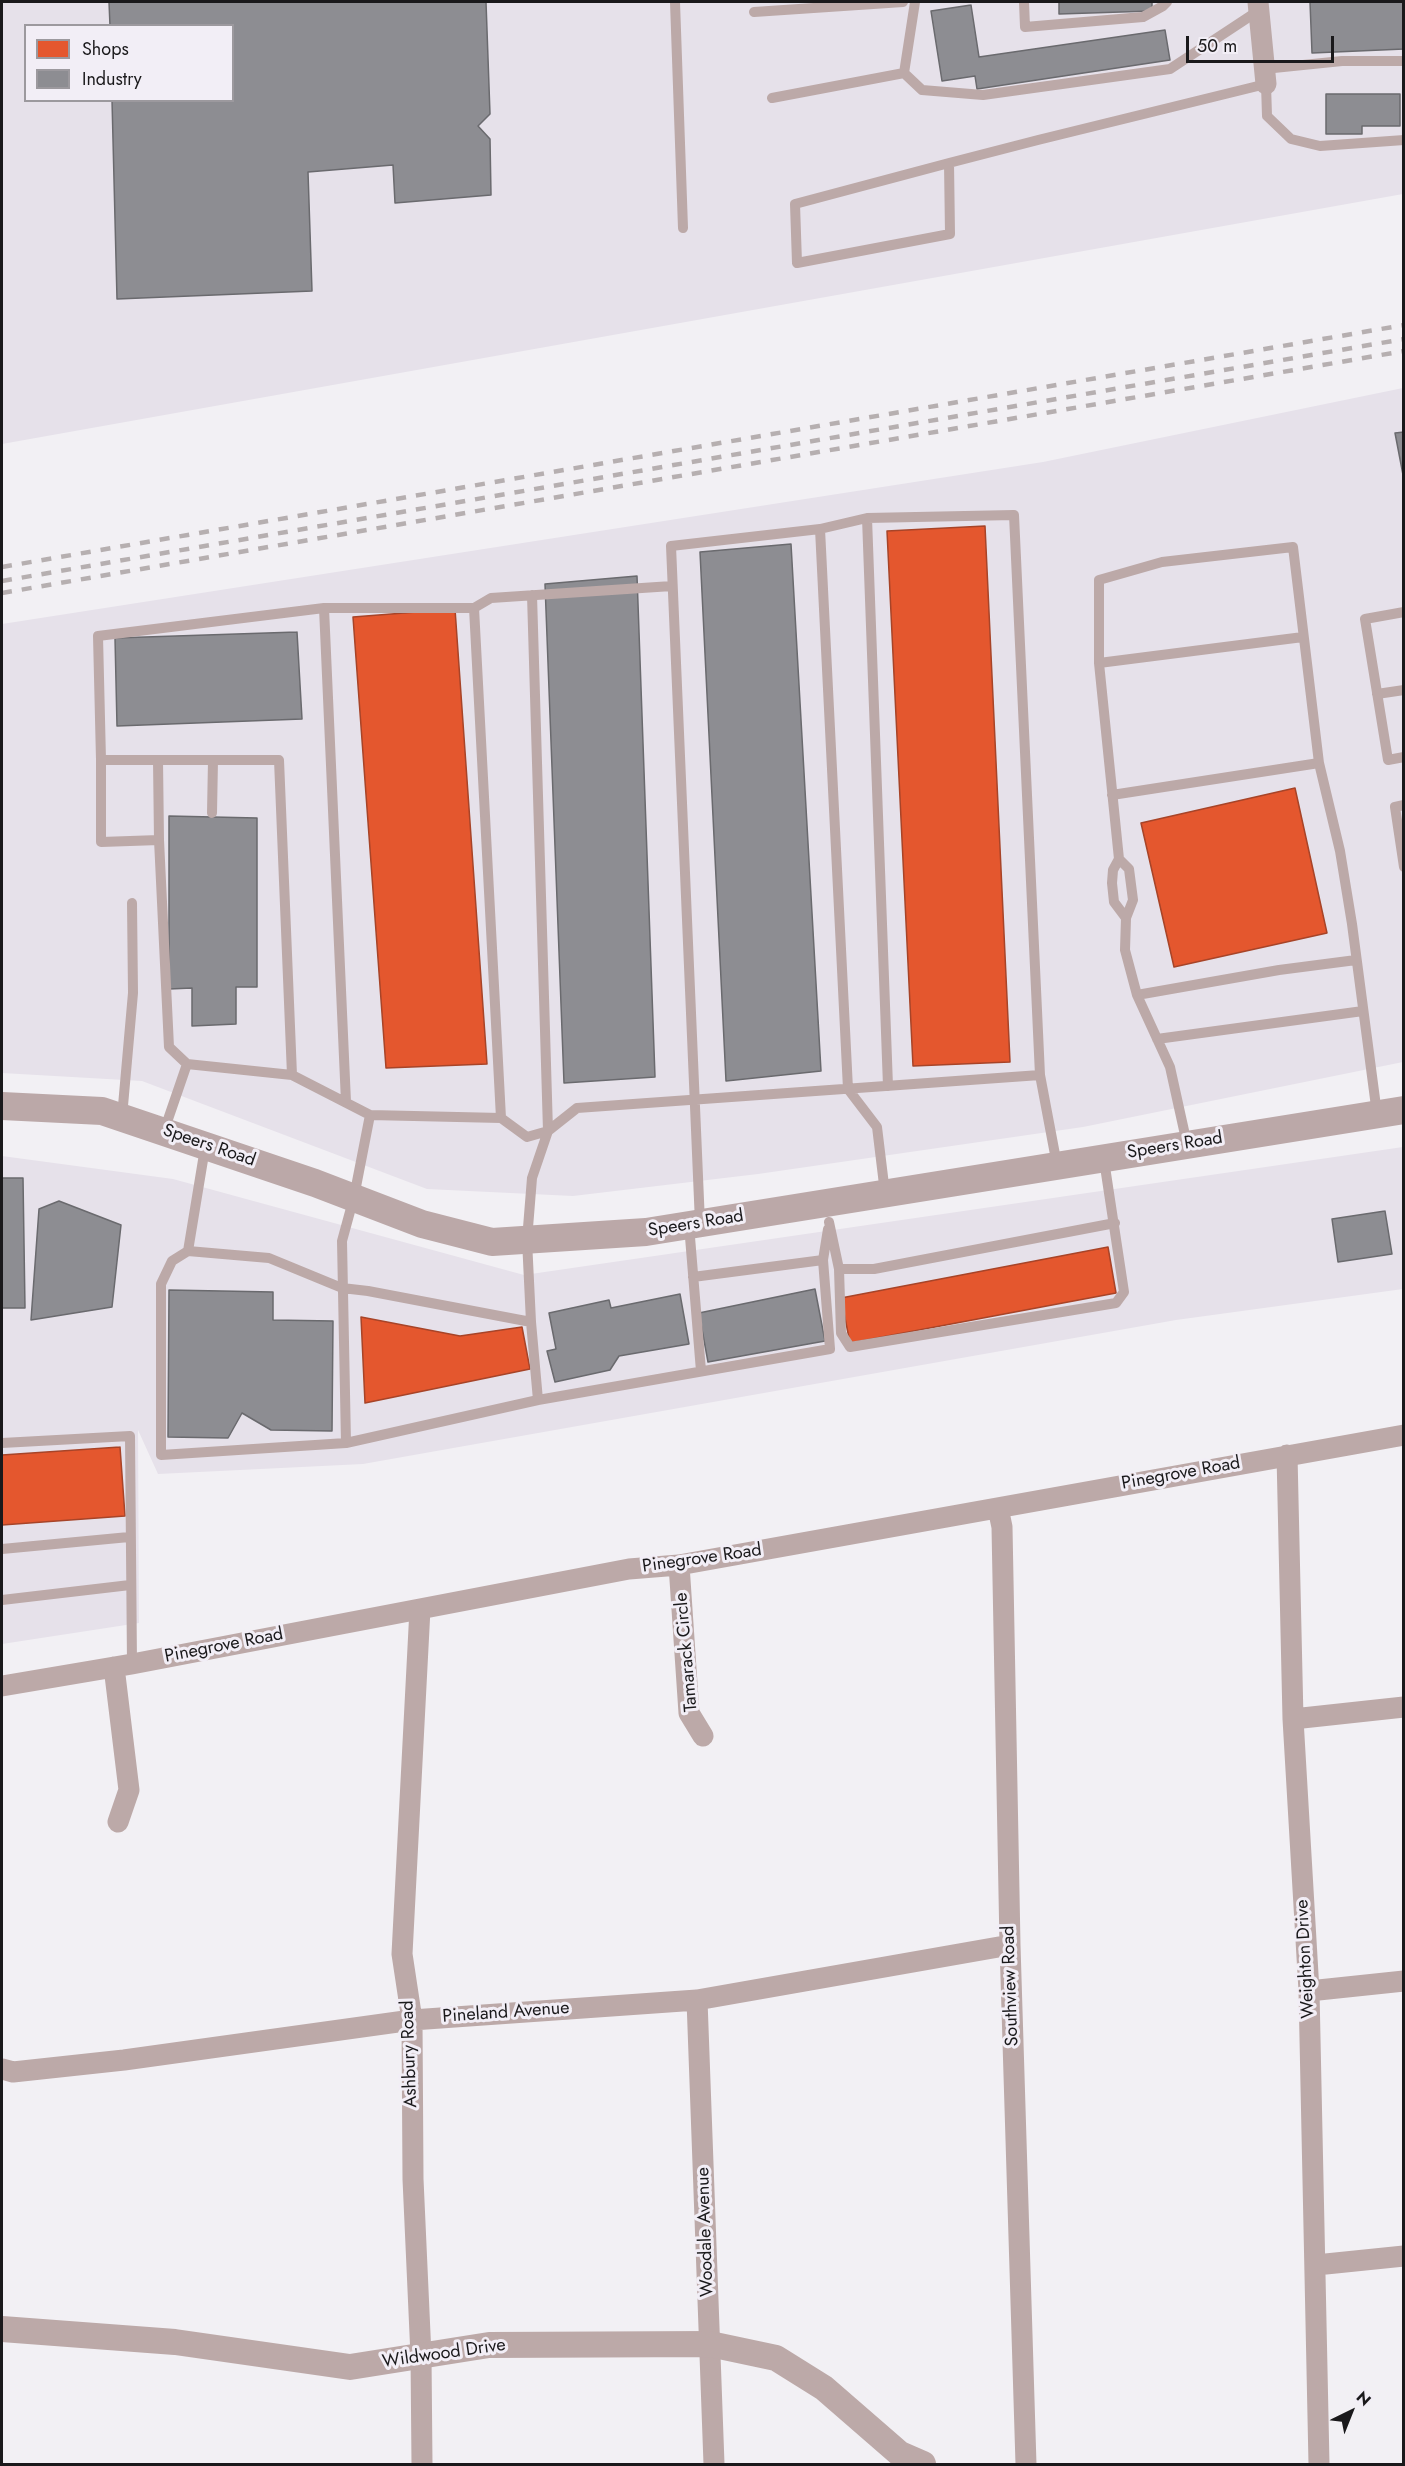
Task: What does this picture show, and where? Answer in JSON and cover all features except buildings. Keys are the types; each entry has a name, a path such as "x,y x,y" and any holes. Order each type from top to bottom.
{"main road":[{"name":"Speers Road","path":"2,1106 102,1111 354,1197 422,1224 492,1242 646,1232 694,1224 828,1212 885,1193 1390,1112"}],"street":[{"path":"1258,6 1265,76"},
{"name":"Pinegrove Road","path":"2,1686 123,1666 629,1569 679,1565 1404,1435"},
{"name":"Weighton Drive","path":"1287,1455 1293,1719 1309,1991 1319,2464"},
{"name":"Southview Road","path":"998,1508 1002,1527 1010,1945 1026,2464"},
{"name":"Tamarack Circle","path":"679,1565 689,1713 703,1736"},
{"name":"Ashbury Road","path":"420,1609 402,1954 412,2020 413,2179 422,2356 422,2464"},
{"path":"118,1822 129,1790 123,1666"},
{"path":"1293,1719 1404,1707"},
{"name":"Pineland Avenue","path":"2,2069 13,2072 124,2060 412,2020 697,2000 1010,1945"},
{"path":"1309,1991 1404,1981"},
{"name":"Woodale Avenue","path":"697,2000 714,2464"},
{"path":"1316,2265 1404,2256"},
{"name":"Wildwood Drive","path":"2,2329 175,2342 350,2367 489,2345 710,2344 776,2358 824,2388 900,2454 923,2464"}],"lane":[{"path":"675,2 683,228"},
{"path":"754,12 903,2"},
{"path":"904,74 915,2"},
{"path":"1024,2 1025,27 1143,17 1167,2"},
{"path":"904,74 922,90 983,95 1170,69 1258,6"},
{"path":"949,164 950,234 797,262 795,204 949,164 1265,76 1342,61 1404,61"},
{"path":"772,98 904,74"},
{"path":"1265,76 1268,116 1292,139 1320,146 1404,140"},
{"path":"701,1371 693,1277 695,1101 671,546 820,529 867,518 1014,515 1040,1075 1057,1165"},
{"path":"867,518 888,1086"},
{"path":"820,529 848,1089 877,1127 885,1193"},
{"path":"1126,918 1114,902 1113,870 1119,859 1099,663 1099,580 1162,562 1293,547 1319,763 1340,851 1363,1011 1390,1112"},
{"path":"159,840 101,842 98,636 324,608 474,608 491,598 672,586"},
{"path":"532,595 548,1131 532,1178 527,1240 538,1400"},
{"path":"324,608 346,1102"},
{"path":"474,608 501,1118"},
{"path":"1404,612 1365,619 1388,760 1404,757"},
{"path":"1099,663 1303,637"},
{"path":"1377,694 1404,690"},
{"path":"101,760 279,760 292,1075"},
{"path":"158,760 159,840 169,1047 187,1064 292,1075 370,1115 501,1118 527,1137 548,1131 577,1108 1040,1075"},
{"path":"212,813 213,760"},
{"path":"1112,795 1319,763"},
{"path":"1404,805 1395,807 1404,867"},
{"path":"1119,859 1129,869 1133,900 1126,918 1125,950 1137,995 1170,1067 1187,1144"},
{"path":"122,1117 133,993 132,903"},
{"path":"1137,995 1279,970 1356,960"},
{"path":"1157,1039 1363,1011"},
{"path":"164,1131 187,1064"},
{"path":"346,1443 342,1242 354,1197 370,1115"},
{"path":"188,1251 206,1145"},
{"path":"828,1212 839,1269 841,1333 850,1347 1116,1303 1124,1292 1103,1157"},
{"path":"531,1322 369,1290 342,1288 269,1258 188,1251 172,1261 161,1284 161,1455 346,1443 538,1400 830,1349 823,1260 828,1212"},
{"path":"839,1269 874,1269 1114,1222"},
{"path":"693,1277 823,1260"},
{"path":"2,1443 130,1436 130,1585 123,1666"},
{"path":"2,1549 129,1537"},
{"path":"2,1600 130,1585"}],"shaded area":[{"path":"2,2 1403,2 1403,194 2,444"},
{"path":"1403,388 1403,1062 1083,1127 758,1174 573,1196 427,1189 142,1081 2,1073 2,624 1043,462"},
{"path":"1403,1147 1403,1289 1176,1320 363,1464 158,1474 138,1430 139,1623 2,1644 2,1156 173,1179 524,1275"}],"railway":[{"path":"2,567 1404,325"},
{"path":"2,581 1404,339"},
{"path":"2,593 1404,351"}]}
